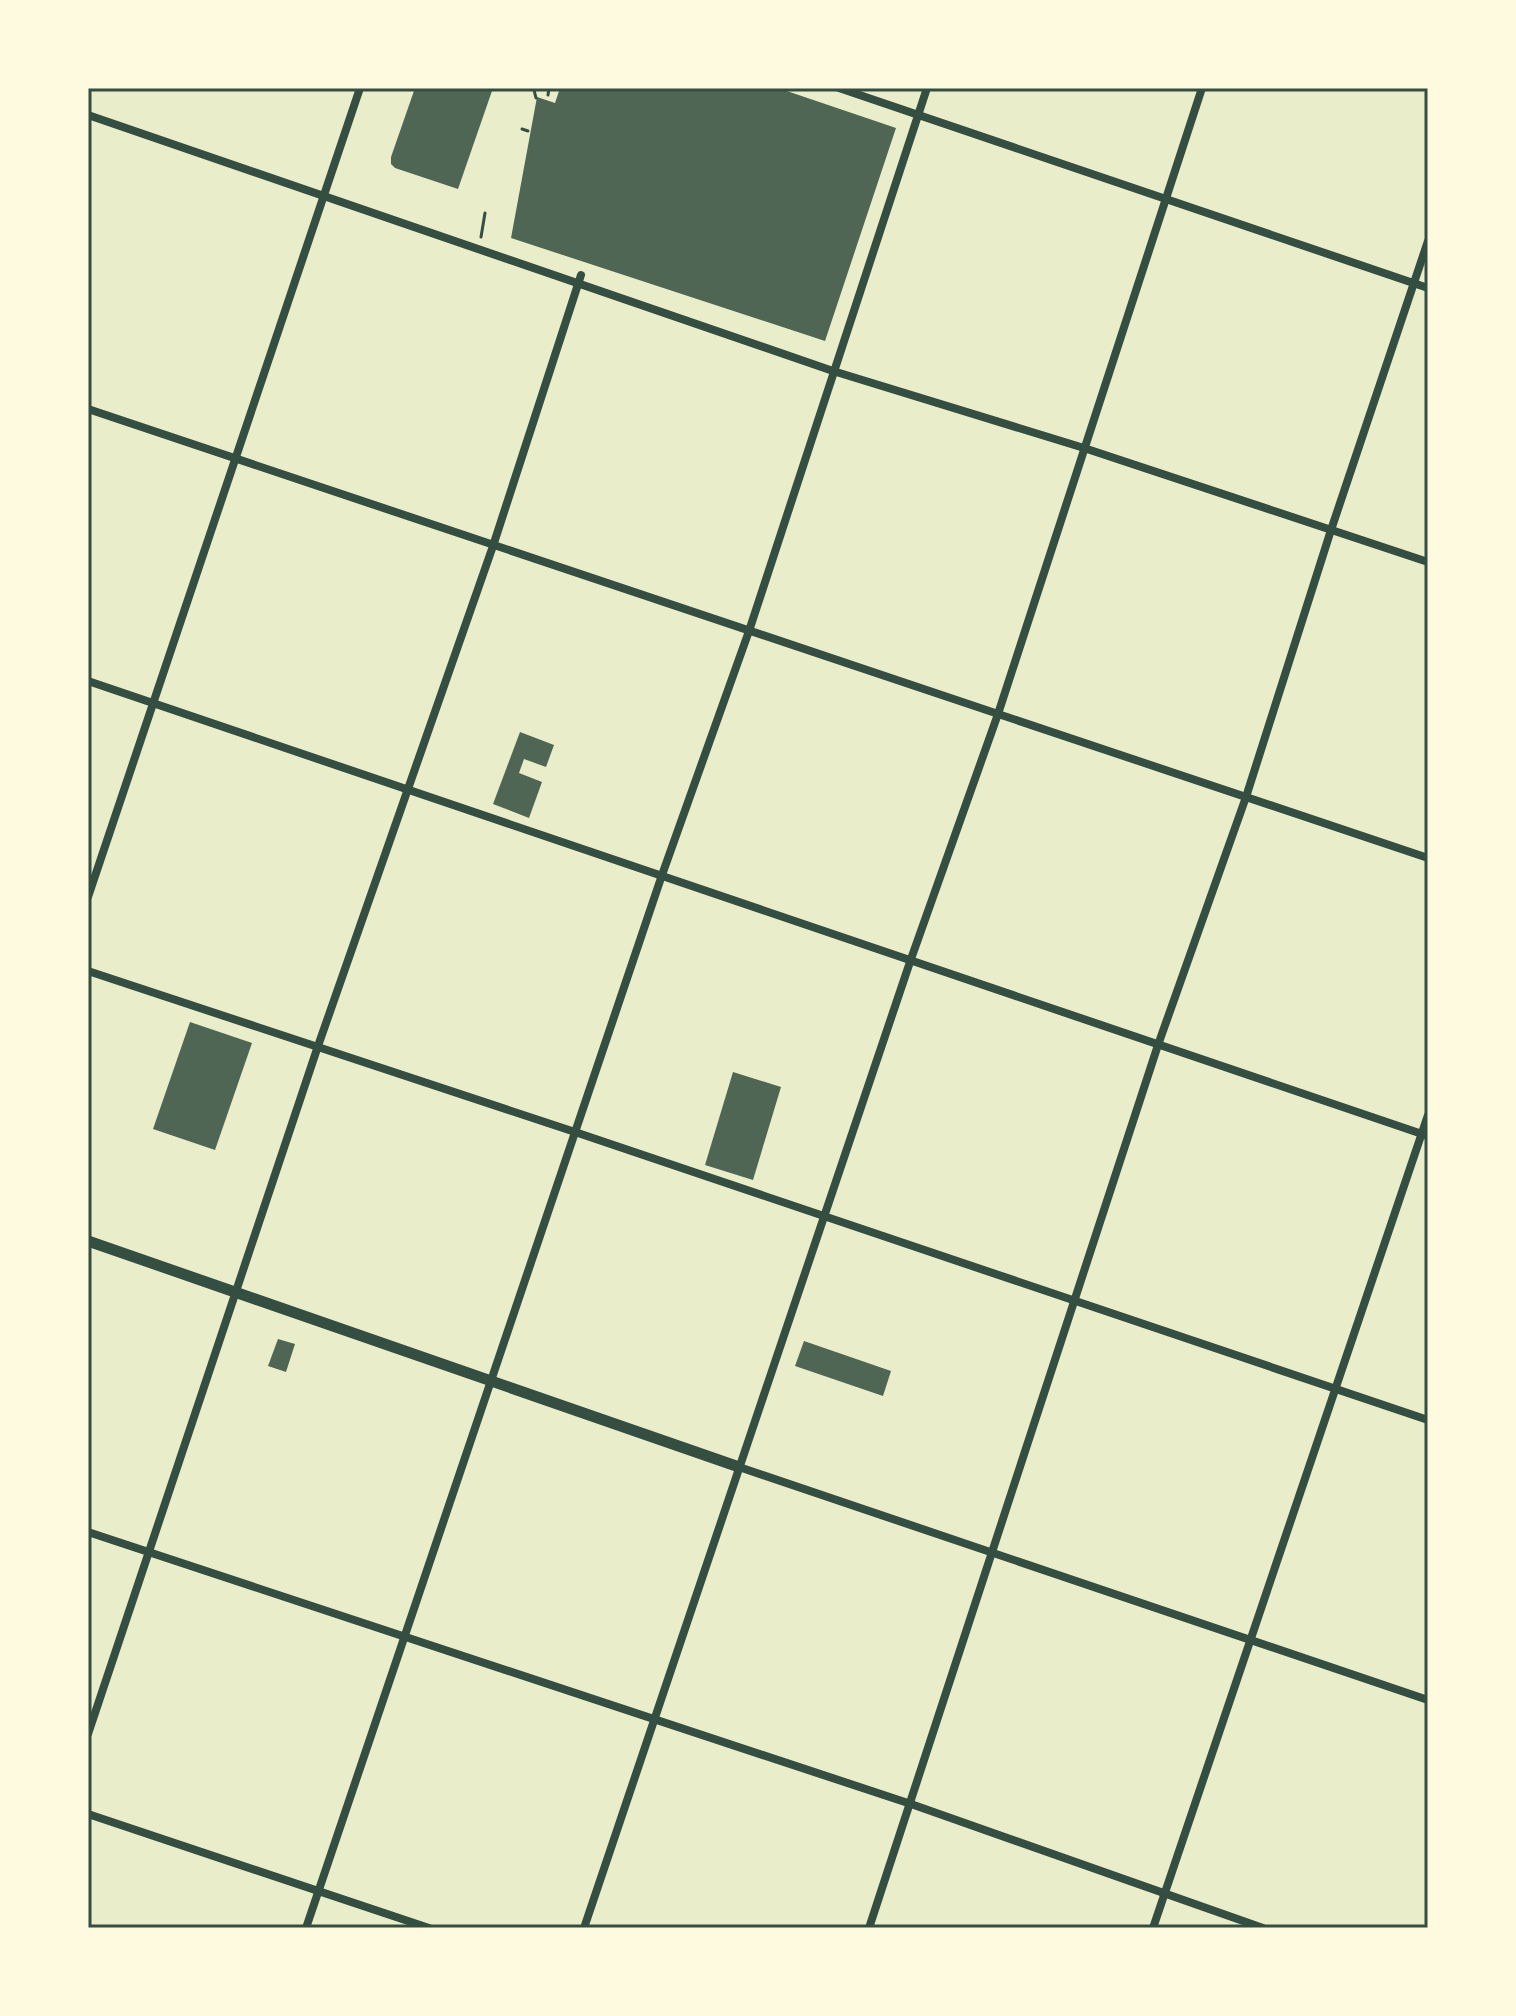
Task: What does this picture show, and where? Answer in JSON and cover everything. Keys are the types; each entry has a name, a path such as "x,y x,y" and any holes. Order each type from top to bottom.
{"street":[{"path":"88,897 360,88"},
{"path":"839,88 1428,288"},
{"path":"306,1928 662,875 749,631 927,88"},
{"path":"584,1928 823,1215 998,714 1202,88"},
{"path":"88,115 580,280 833,371 1084,448 1428,562"},
{"path":"869,1928 1158,1045 1246,797 1428,241"},
{"path":"88,1734 318,1046 493,546 580,280"},
{"path":"88,409 1428,858"},
{"path":"88,681 1425,1134"},
{"path":"88,971 1428,1420"},
{"path":"1153,1928 1335,1389 1425,1134 1428,1115"},
{"path":"88,1241 739,1467 1428,1700"},
{"path":"88,1532 911,1804 1263,1928"},
{"path":"88,1814 429,1928"}],"path":[{"path":"548,95 549,88"},
{"path":"534,90 536,98"},
{"path":"522,129 528,131"},
{"path":"482,228 485,213"}],"building":[{"path":"415,88 493,88 458,189 391,164"},
{"path":"560,88 778,88 896,128 825,341 511,238 537,97 555,103"},
{"path":"520,732 554,745 546,767 524,759 519,773 542,782 529,818 493,804"},
{"path":"190,1022 252,1043 215,1150 153,1129"},
{"path":"733,1072 781,1087 753,1180 705,1165"},
{"path":"278,1339 295,1344 286,1372 268,1366"},
{"path":"804,1341 891,1371 883,1396 795,1366"}]}
